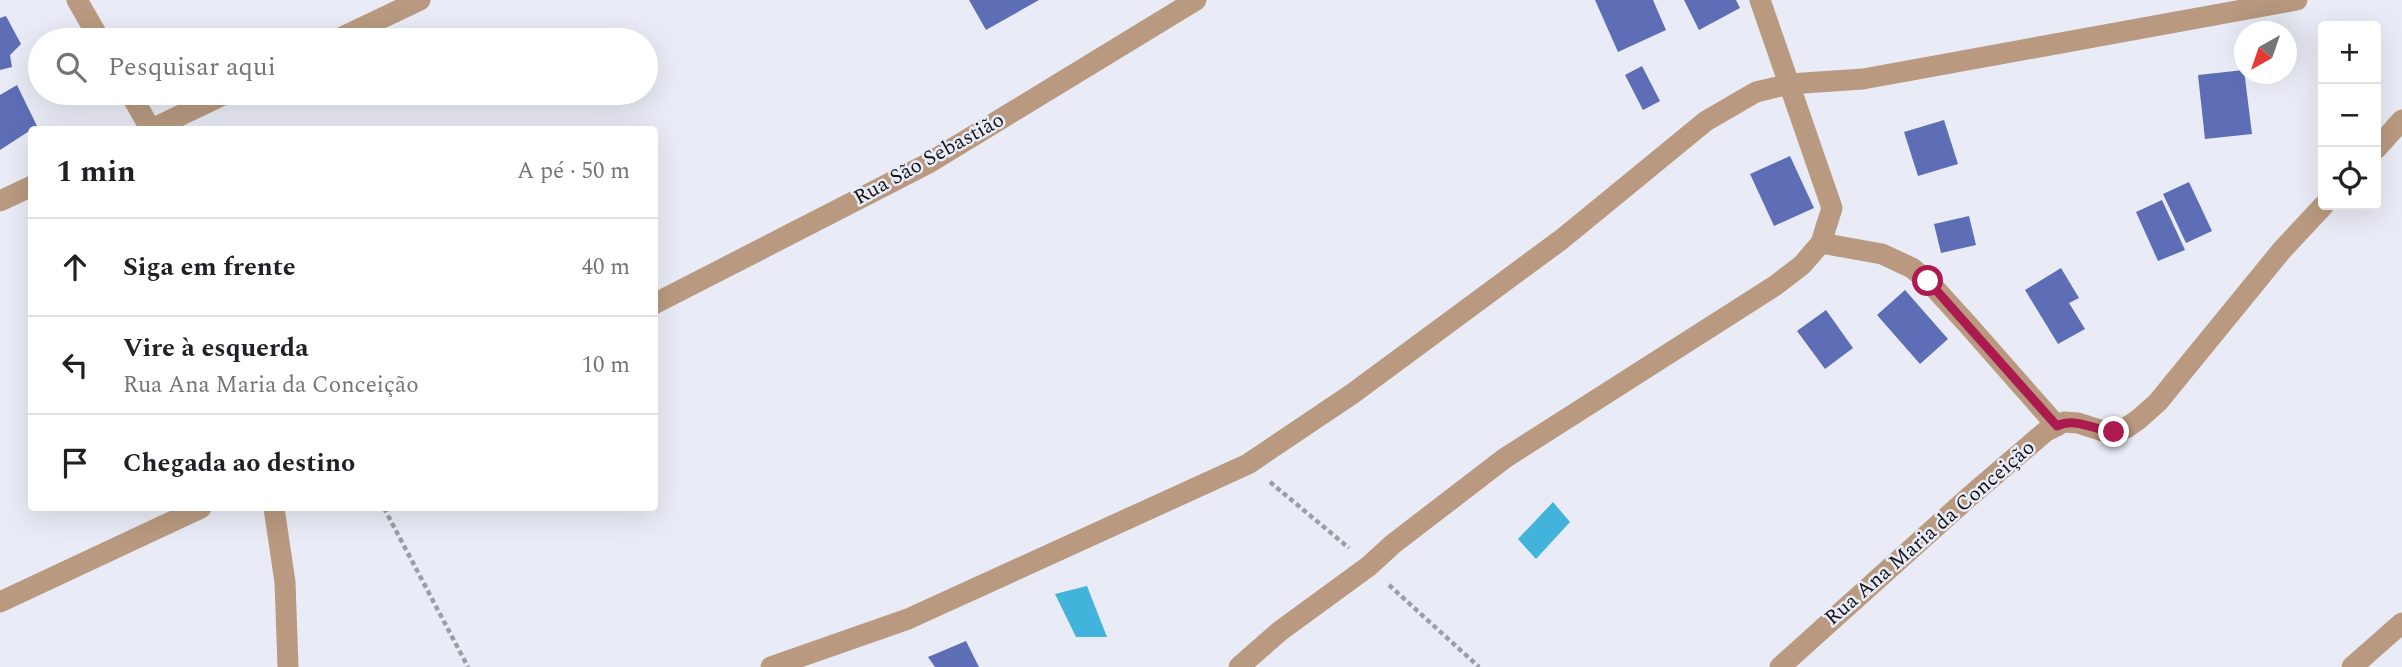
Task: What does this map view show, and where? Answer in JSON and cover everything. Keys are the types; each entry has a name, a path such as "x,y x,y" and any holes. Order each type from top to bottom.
{"street":[{"path":"77,0 93,28"},
{"path":"361,28 420,0"},
{"name":"Rua São Sebastião","path":"658,302 927,164 1196,0"},
{"path":"1239,667 1280,631 1368,566 1505,458 1776,285 1802,265 1821,243 1832,208 1760,0"},
{"path":"771,667 908,619 1248,464 1352,394 1562,239 1706,121 1756,92 1789,84 1863,79 2297,0"},
{"path":"137,105 149,126"},
{"path":"157,126 202,105"},
{"path":"2378,147 2402,120"},
{"path":"0,201 28,188"},
{"name":"Rua Ana Maria da Conceição","path":"1780,667 2045,432 2064,422 2114,432 2139,419 2158,402 2283,250 2319,210"},
{"path":"1821,243 1882,254 1912,268 1928,281 2057,426"},
{"path":"0,602 195,511"},
{"path":"274,511 285,582 288,667"},
{"path":"2352,667 2402,623"}],"path":[{"path":"386,511 468,667"}],"water":[{"path":"1553,502 1570,522 1536,559 1518,539"},
{"path":"1087,586 1107,637 1076,637 1055,594"}],"building":[{"path":"969,0 1039,0 986,30"},
{"path":"1595,0 1653,0 1666,30 1618,52"},
{"path":"1684,0 1736,0 1740,8 1699,30"},
{"path":"6,16 21,44 10,55 12,67 0,70 0,18"},
{"path":"1642,66 1660,101 1643,110 1625,75"},
{"path":"2234,71 2234,84 2246,84 2252,134 2205,139 2198,75"},
{"path":"17,85 37,126 28,126 28,132 0,150 0,95"},
{"path":"1944,120 1958,164 1918,176 1904,132"},
{"path":"1790,156 1814,208 1774,226 1750,174"},
{"path":"2189,182 2212,231 2186,243 2163,194"},
{"path":"2162,200 2185,250 2158,261 2136,212"},
{"path":"1969,216 1976,245 1941,253 1934,224"},
{"path":"2061,268 2079,298 2069,303 2085,329 2058,344 2025,290"},
{"path":"1905,290 1948,339 1920,364 1877,315"},
{"path":"1826,310 1853,348 1825,369 1797,331"},
{"path":"966,641 979,667 935,667 928,657"}],"route":[{"path":"1928,281 2057,426 2064,422 2078,423 2114,432"}]}
